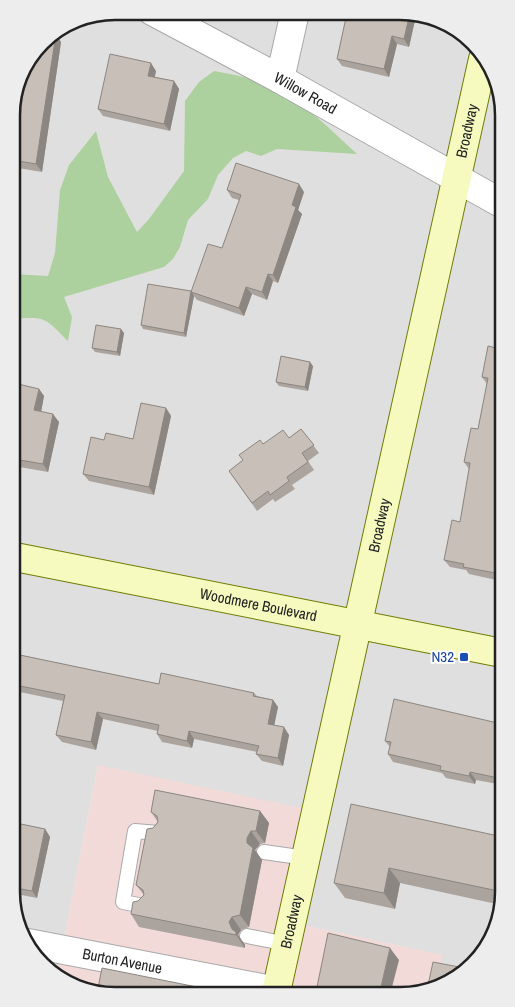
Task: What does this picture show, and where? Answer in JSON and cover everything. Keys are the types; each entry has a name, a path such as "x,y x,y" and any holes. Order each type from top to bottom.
{"main road":[{"name":"Broadway","path":"278,987 481,66"},
{"name":"Woodmere Boulevard","path":"20,558 495,652"}],"street":[{"name":"Willow Road","path":"167,20 280,79 495,200"},
{"path":"280,79 294,20"},
{"name":"Burton Avenue","path":"36,945 252,987"}],"lane":[{"path":"144,906 123,902 135,831 158,834"},
{"path":"264,852 306,858"},
{"path":"247,936 287,944"}],"shaded area":[{"path":"109,20 406,20 431,25 442,30 463,44 479,62 490,84 495,115 495,898 490,923 485,934 467,959 448,974 438,979 442,955 293,923 98,765 58,968 48,959 33,940 25,923 20,898 20,115 23,90 27,79 44,52 62,36 84,25"},
{"path":"98,765 316,811 293,923 443,955 438,979 406,987 115,987 90,984 58,968"}],"green space":[{"path":"214,71 254,80 277,89 309,111 357,154 277,149 261,156 246,151 233,158 218,175 208,199 188,220 180,247 173,259 164,267 64,297 72,317 68,341 44,320 20,319 20,274 48,276 55,253 60,190 69,165 96,131 108,177 137,232 149,219 184,171 185,101 199,82"}],"building":[{"path":"345,20 408,20 404,39 392,36 384,69 337,59"},
{"path":"55,42 36,164 20,161 20,115 23,90 36,62"},
{"path":"110,54 151,63 148,76 174,81 164,124 98,109"},
{"path":"236,163 299,184 292,205 296,207 273,275 268,274 262,292 246,287 239,308 191,292 208,244 222,248 241,195 227,190"},
{"path":"148,284 191,291 184,333 141,325"},
{"path":"96,325 121,329 117,352 92,348"},
{"path":"488,346 495,348 495,573 463,567 464,564 444,560 452,520 460,522 470,463 464,462 471,428 478,429 488,378 482,377"},
{"path":"281,356 310,362 305,387 276,382"},
{"path":"20,384 39,389 34,410 53,414 43,464 20,460"},
{"path":"141,403 166,408 149,487 83,474 91,437 104,440 106,433 133,439"},
{"path":"301,429 314,445 302,453 308,462 287,477 289,481 270,495 268,491 252,503 229,471 243,460 239,455 260,440 263,444 283,430 289,438"},
{"path":"20,655 159,684 161,673 254,693 253,696 273,700 268,724 284,727 278,758 256,754 259,746 189,731 187,741 157,734 159,725 97,712 91,742 56,735 65,695 20,686"},
{"path":"394,699 495,722 495,777 470,772 469,776 440,770 441,766 388,754 391,742 385,741"},
{"path":"155,790 260,811 256,831 251,831 247,838 247,843 253,848 240,915 232,917 229,922 236,935 131,914 133,902 138,901 144,895 143,890 136,885 147,829 153,828 158,822 157,816 151,812"},
{"path":"351,804 495,835 495,890 389,868 384,893 334,883"},
{"path":"20,824 45,829 32,891 20,889"},
{"path":"328,933 390,948 381,987 317,987"},
{"path":"433,962 458,967 448,974 429,983"},
{"path":"102,968 197,987 115,987 99,985"}],"place":[{"name":"N32","path":"464,657"}]}
